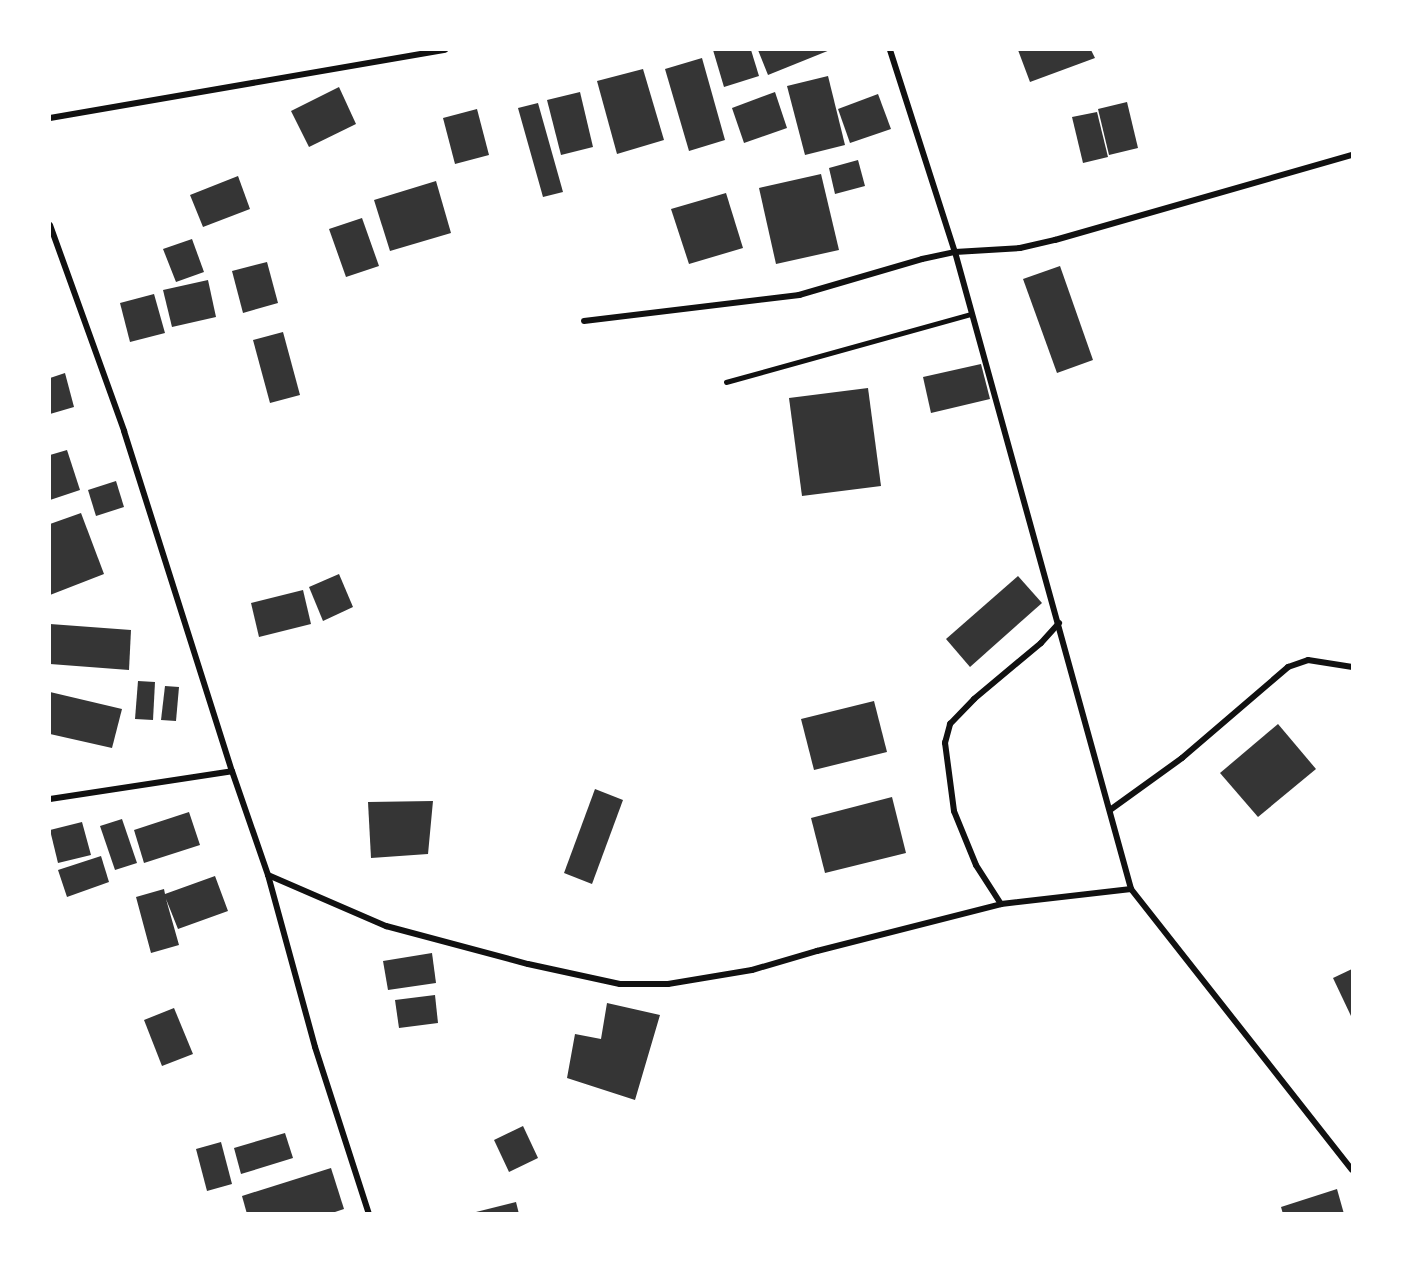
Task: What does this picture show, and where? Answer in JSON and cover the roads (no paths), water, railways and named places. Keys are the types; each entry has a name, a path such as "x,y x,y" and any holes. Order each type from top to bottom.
{"street":[{"path":"50,118 445,50"},
{"path":"890,50 955,252 1131,889 1353,1170"},
{"path":"585,321 800,295 913,261 955,252 1020,248 1353,155"},
{"path":"50,225 124,431 232,771 268,875 315,1047 369,1214"},
{"path":"1001,904 976,865 954,811 945,743 950,724 974,699 1041,643 1059,623"},
{"path":"1110,810 1182,758 1288,667 1308,660 1353,667"},
{"path":"50,799 232,771"},
{"path":"268,875 386,926 620,984 668,984 752,970 1001,904 1131,889"}],"lane":[{"path":"726,382 972,314"}]}
